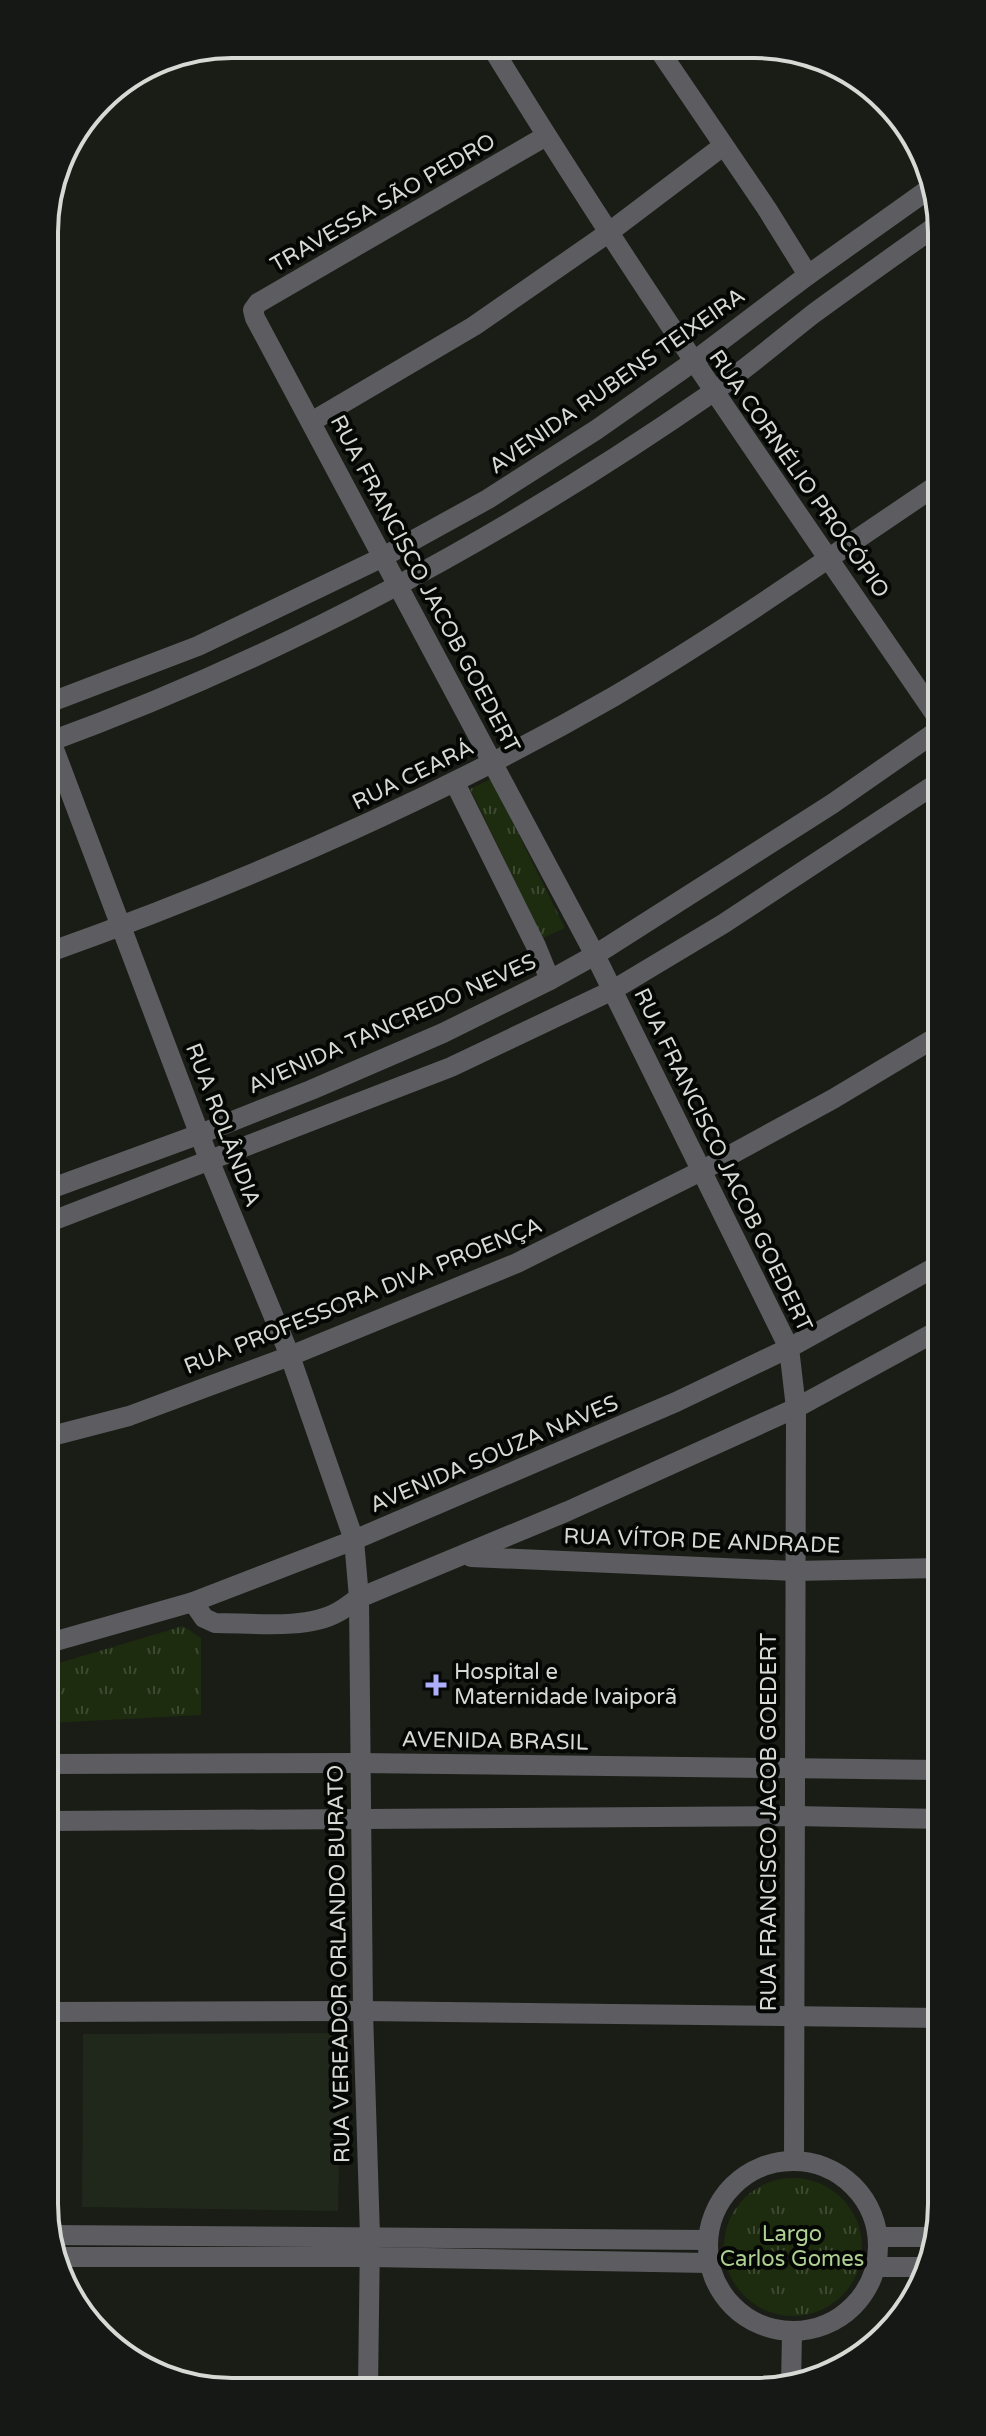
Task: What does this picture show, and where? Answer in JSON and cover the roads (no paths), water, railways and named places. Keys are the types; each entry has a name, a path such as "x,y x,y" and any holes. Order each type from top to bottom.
{"street":[{"name":"RUA CORNÉLIO PROCÓPIO","path":"498,58 693,362 928,704"},
{"path":"664,58 808,275"},
{"name":"TRAVESSA SÃO PEDRO","path":"255,318 253,310 258,303 546,136"},
{"path":"311,422 474,326 608,233 723,146"},
{"name":"AVENIDA RUBENS TEIXEIRA","path":"58,699 198,646 381,558 488,499 596,430 693,362 923,193"},
{"path":"58,734 157,699 259,654 398,586 491,534 714,391 816,312 928,232"},
{"name":"RUA FRANCISCO JACOB GOEDERT","path":"255,318 595,955 789,1348 796,1408 794,2161"},
{"name":"RUA CEARÁ","path":"58,949 261,872 382,819 493,763 626,689 928,491"},
{"name":"AVENIDA TANCREDO NEVES","path":"58,1186 311,1090 443,1033 550,980 595,955 820,812 928,737"},
{"name":"RUA ROLÂNDIA","path":"58,763 210,1162 290,1356 354,1540"},
{"path":"455,783 550,980"},
{"path":"58,1219 451,1067 613,990 723,924 928,789"},
{"name":"RUA PROFESSORA DIVA PROENÇA","path":"58,1434 129,1416 290,1356 517,1263 701,1171 833,1099 928,1042"},
{"name":"AVENIDA SOUZA NAVES","path":"58,1640 193,1602 354,1540 676,1402 789,1348 928,1271"},
{"path":"193,1602 204,1618 215,1623 300,1622 323,1618 339,1612 359,1598 463,1556 796,1408 928,1336"},
{"path":"913,1345 928,1346"},
{"name":"RUA VEREADOR ORLANDO BURATO","path":"354,1540 359,1598 363,2011 370,2236 368,2378"},
{"name":"RUA VÍTOR DE ANDRADE","path":"463,1556 794,1571 928,1568"},
{"name":"AVENIDA BRASIL","path":"58,1764 359,1763 928,1770"},
{"path":"58,1821 795,1816 928,1819"},
{"path":"58,2012 363,2011 928,2018"},
{"path":"794,2161 818,2165 840,2176 859,2192 872,2214 878,2237 877,2267 858,2303 839,2319 817,2329 792,2332 763,2327 738,2312 718,2289 709,2263 708,2240 713,2215 726,2193 745,2175 768,2164 794,2161"},
{"path":"61,2235 708,2240"},
{"path":"878,2237 925,2237"},
{"path":"67,2257 370,2257 709,2263"},
{"path":"877,2267 916,2267"},
{"path":"791,2374 792,2332"}],"place":[{"name":"Hospital e Maternidade Ivaiporã","path":"436,1685"}],"park label":[{"name":"Largo Carlos Gomes","path":"792,2246"}]}
